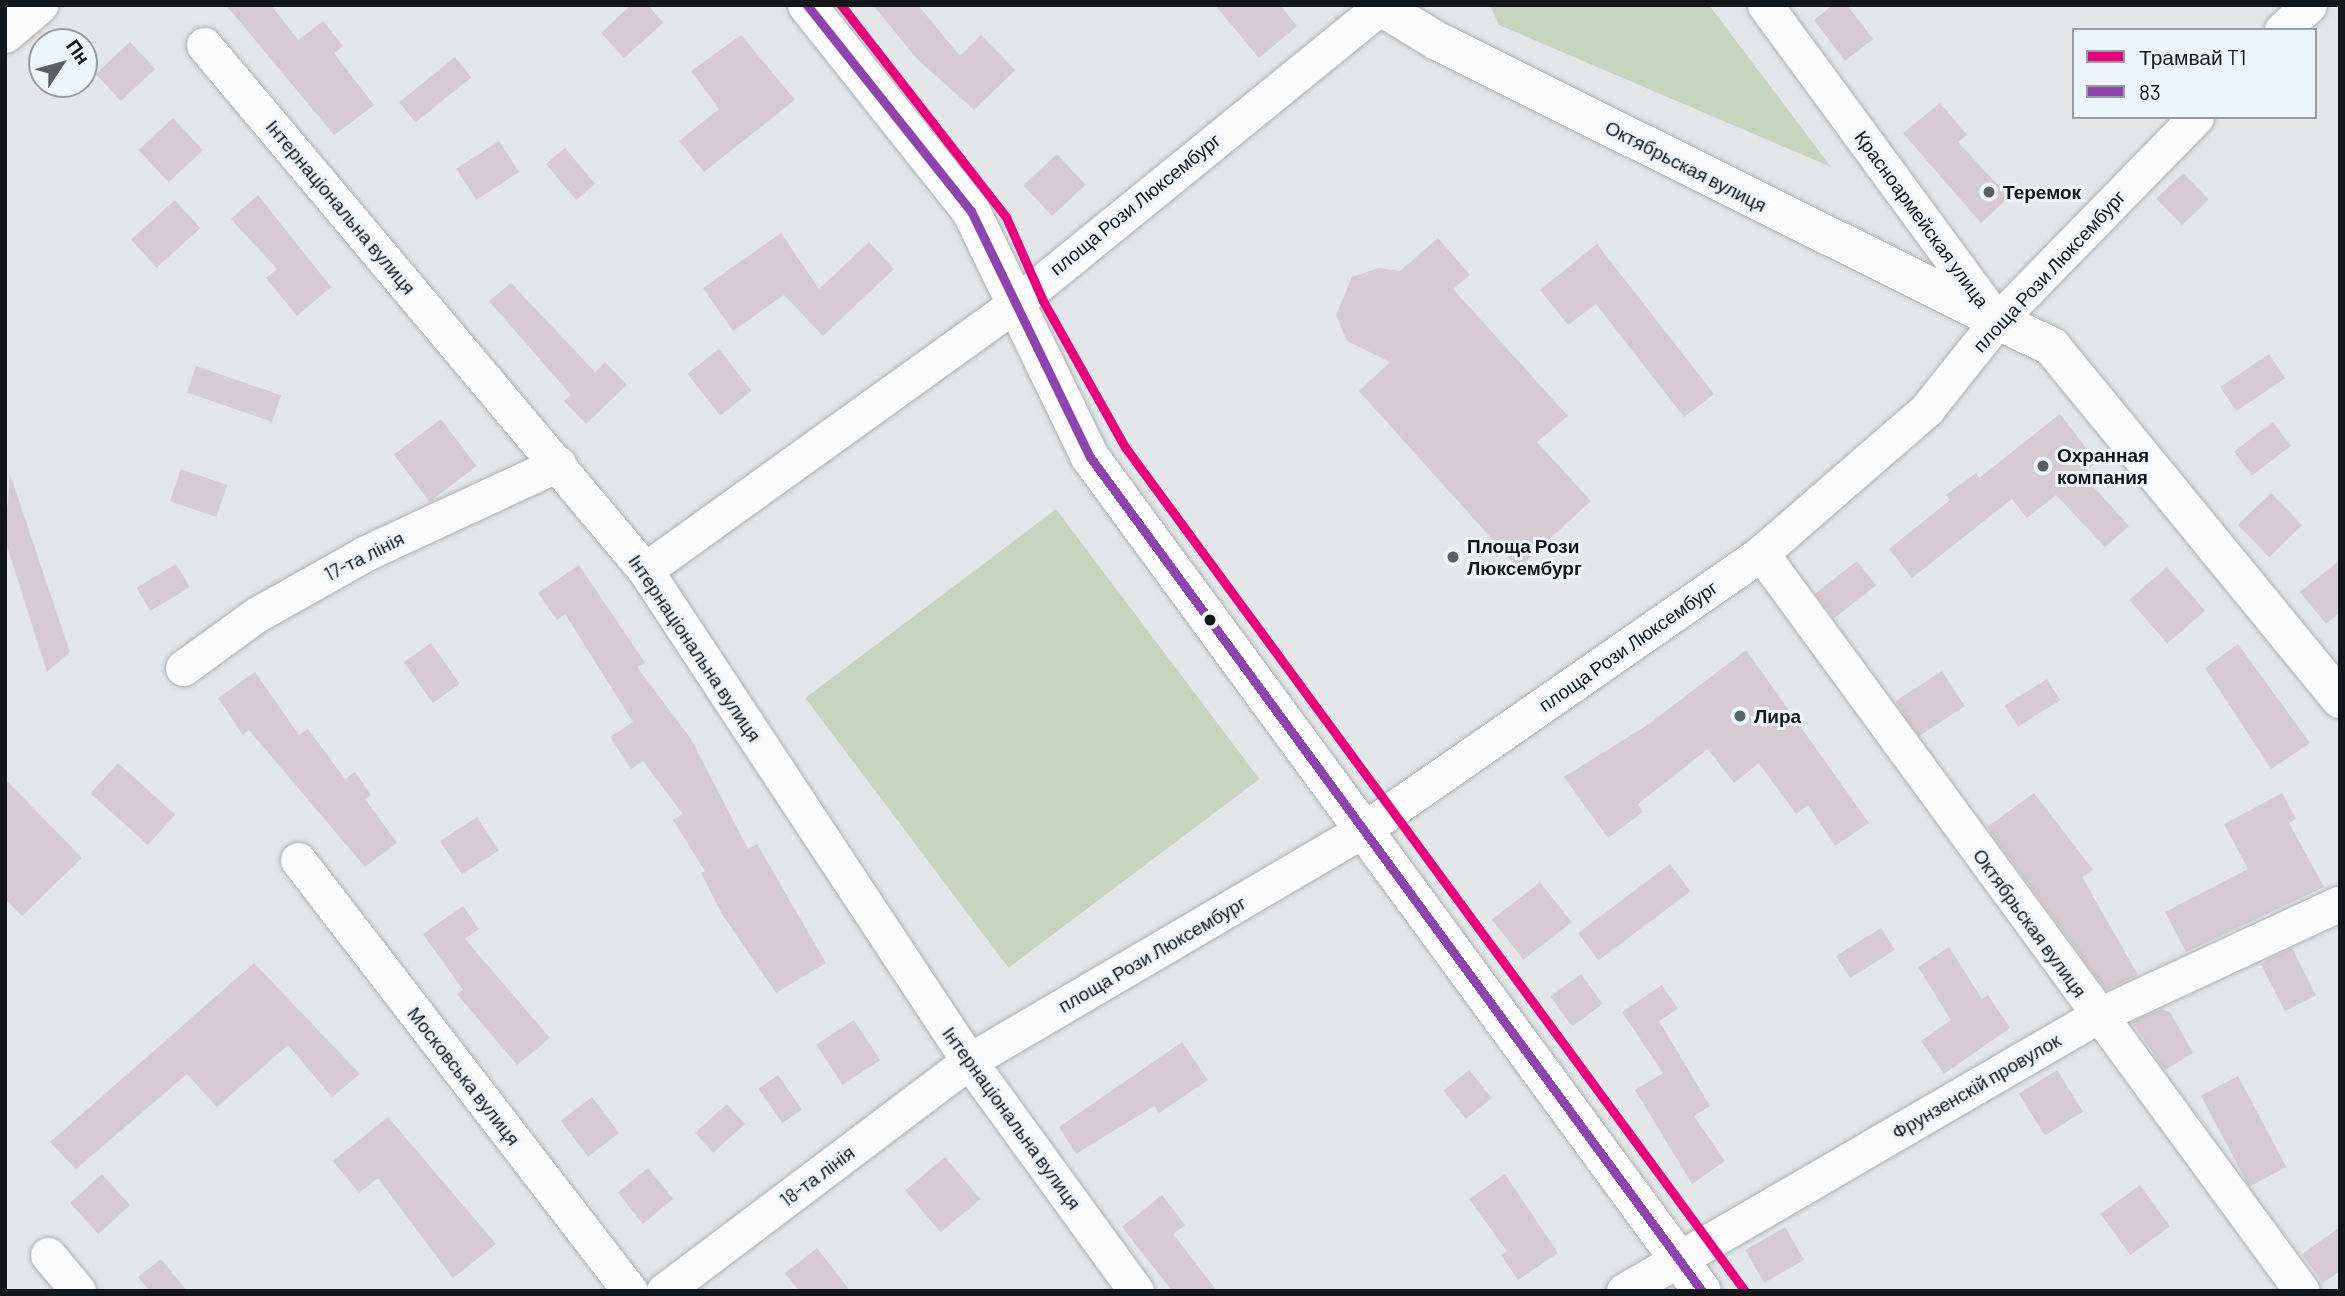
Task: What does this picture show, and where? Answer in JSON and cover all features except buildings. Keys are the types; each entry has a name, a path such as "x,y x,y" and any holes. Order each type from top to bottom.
{"street":[{"path":"5,34 39,5"},
{"path":"807,5 971,211 1090,457 1702,1291"},
{"path":"2284,28 2309,5"},
{"name":"площа Рози Люксембург","path":"645,570 1016,303 1381,6"},
{"name":"Октябрьская вулиця","path":"1381,6 1997,321"},
{"name":"Красноармейская улица","path":"1775,9 1997,321 2052,347 2340,699"},
{"name":"Інтернаціональна вулиця","path":"204,45 645,570 969,1061 1136,1291"},
{"name":"площа Рози Люксембург","path":"969,1061 1363,830 1761,553 1927,409 1997,321 2194,119"},
{"name":"17-та лінія","path":"183,668 256,615 366,553 558,464"},
{"name":"Октябрьская вулиця","path":"1761,553 2097,1016 2302,1291"},
{"name":"Московська вулиця","path":"298,860 630,1291"},
{"name":"Фрунзенскій провулок","path":"1624,1291 2097,1016 2340,903"},
{"name":"18-та лінія","path":"664,1291 969,1061"},
{"path":"48,1255 78,1291"}],"green space":[{"path":"1490,5 1709,5 1831,167 1499,25"},
{"path":"1056,509 1259,779 1009,968 805,698"}],"tram line":[{"name":"T1","path":"841,5 1006,217 1043,301 1125,447 1745,1291"}],"transit line":[{"name":"83","path":"807,5 971,211 1090,457 1702,1291"}],"place":[{"name":"Теремок","path":"1989,192"},
{"name":"Охранная компания","path":"2043,466"},
{"name":"Площа Рози Люксембург","path":"1453,557"},
{"name":"Лира","path":"1740,716"}]}
